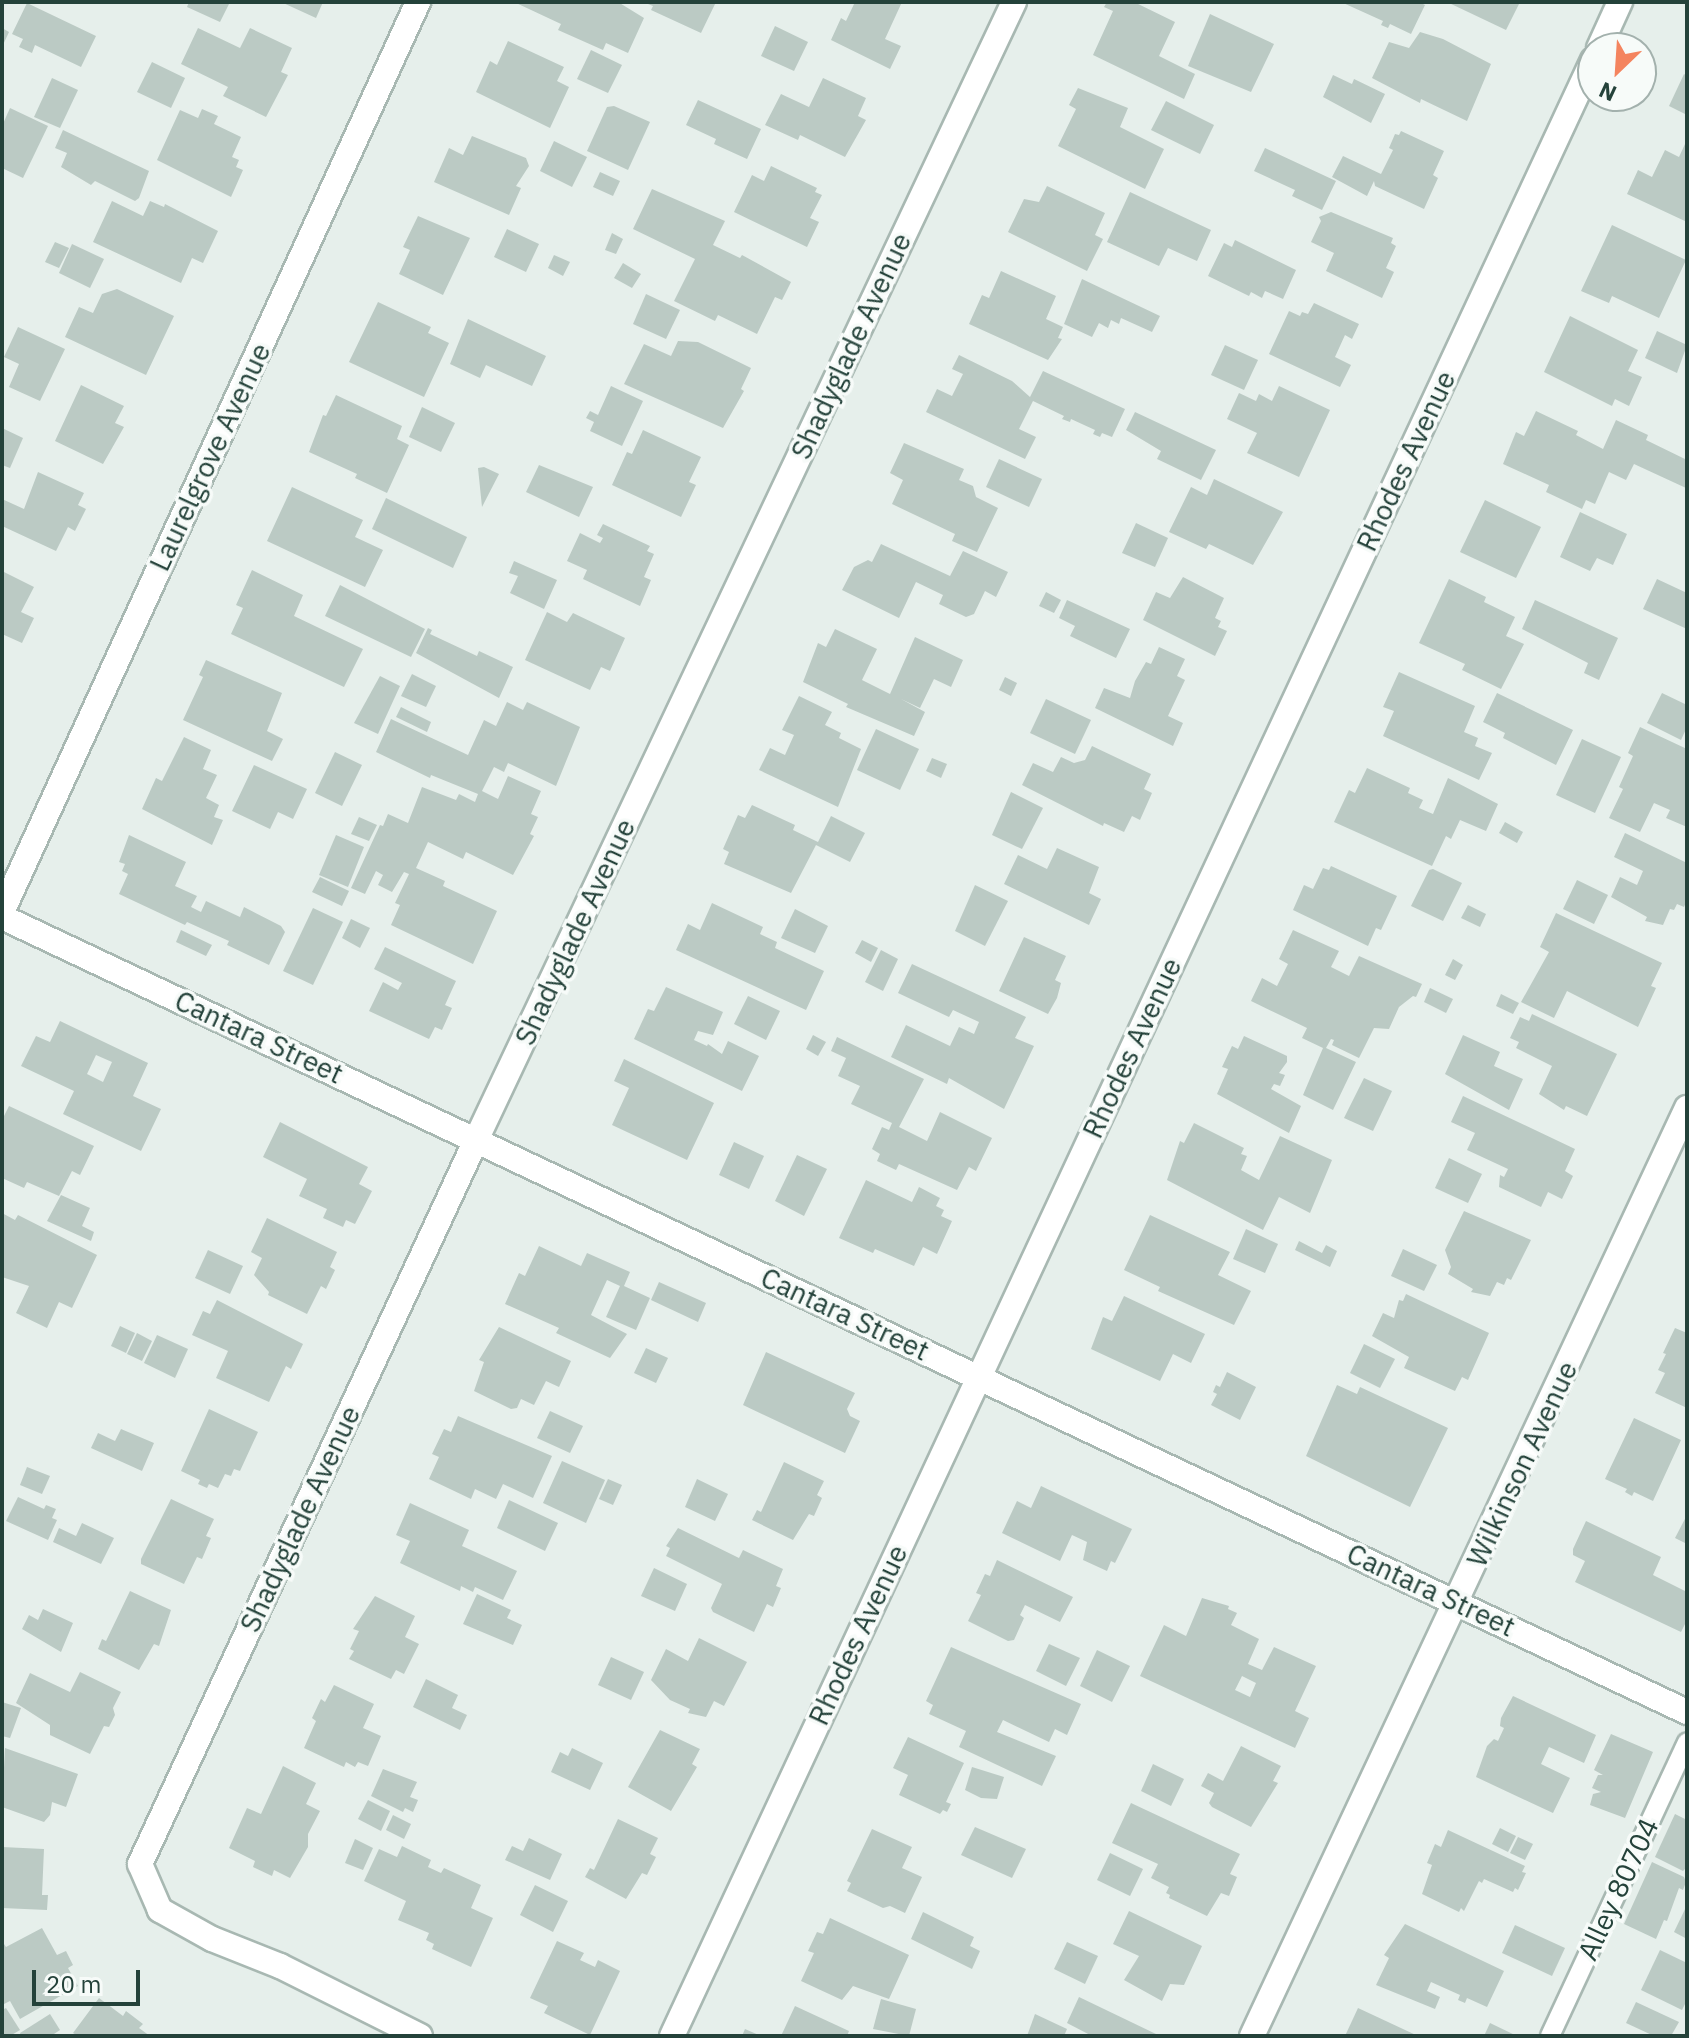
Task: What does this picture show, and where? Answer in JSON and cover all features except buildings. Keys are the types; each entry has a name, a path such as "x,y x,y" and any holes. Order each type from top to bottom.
{"street":[{"name":"Laurelgrove Avenue","path":"2,914 418,2"},
{"name":"Shadyglade Avenue","path":"420,2036 280,1966 212,1939 160,1910 140,1864 477,1138 1014,2"},
{"path":"1606,32 1620,2"},
{"name":"Rhodes Avenue","path":"672,2036 1577,94"},
{"name":"Cantara Street","path":"2,914 1687,1712"},
{"name":"Wilkinson Avenue","path":"1252,2036 1687,1108"}],"lane":[{"name":"Alley 80704","path":"1550,2036 1687,1742"}]}
